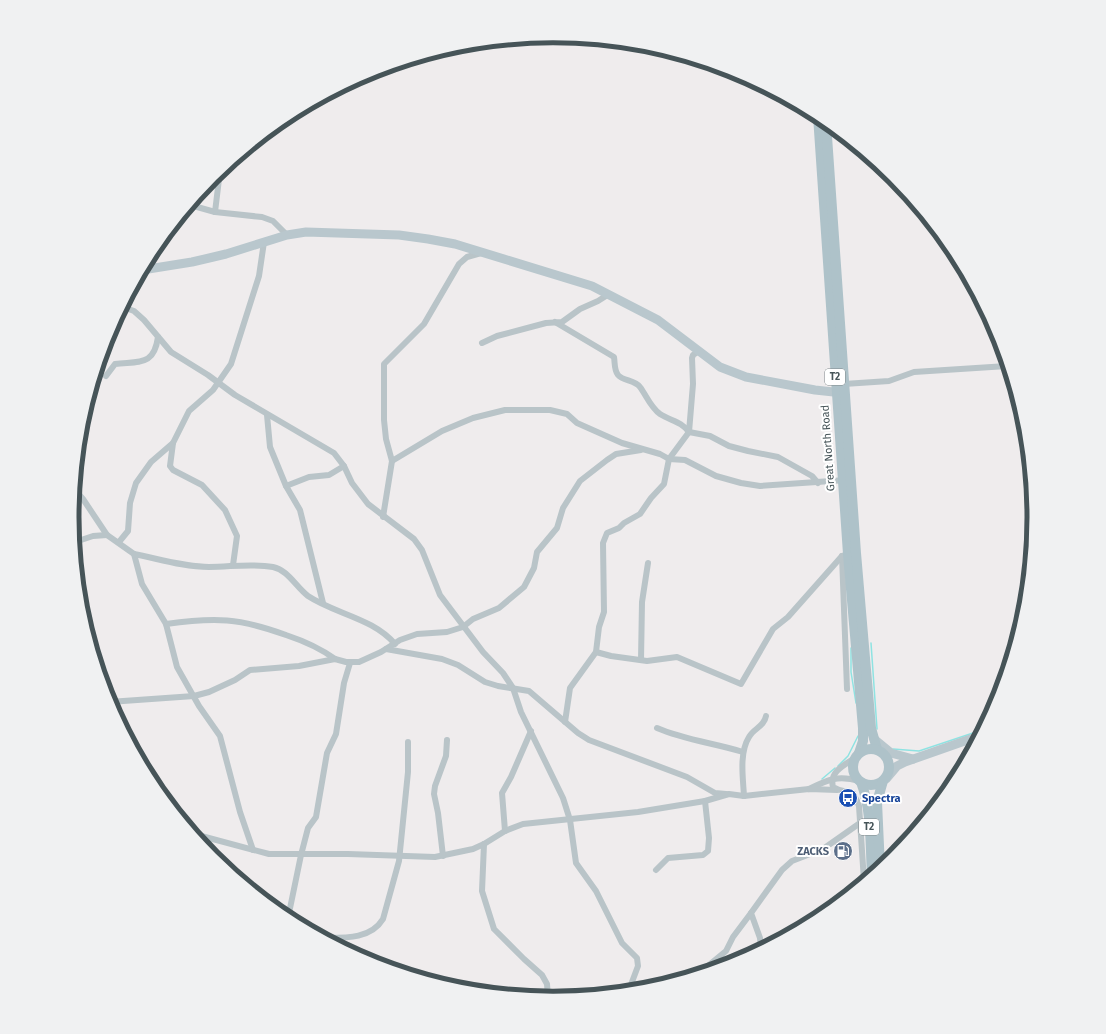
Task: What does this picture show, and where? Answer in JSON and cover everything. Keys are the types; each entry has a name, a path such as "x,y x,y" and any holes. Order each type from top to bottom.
{"main road":[{"name":"Great North Road","path":"819,125 842,390"},
{"name":"Great North Road","path":"826,130 847,480 849,555 863,728 863,742 857,755"},
{"name":"Great North Road","path":"849,555 874,739 879,749"},
{"path":"868,748 879,749 886,756 890,764 884,780 872,785 861,781 854,772 853,765 857,755 868,748"},
{"name":"T2","path":"880,860 877,802 884,780"},
{"name":"T2","path":"861,781 867,803 872,868"}],"street":[{"path":"215,212 219,181"},
{"path":"195,206 215,212 262,217 273,221 287,235"},
{"path":"150,269 192,262 287,235 306,232 399,235 455,244 592,286 658,320 720,367 746,376 842,390 889,382 914,372 1002,366"},
{"path":"233,565 237,536 225,510 202,485 173,470 170,466 173,443 189,411 218,384 235,354 259,276 264,242"},
{"path":"383,517 392,461 386,439 384,420 384,364 424,324 433,312 459,264 467,257 481,253"},
{"path":"482,343 497,336 546,323 568,319 580,309 598,302 609,294"},
{"path":"127,309 134,311 144,320 171,352 267,415 334,453 344,466 361,496 383,517 414,538 422,550 440,595 483,652 504,673 513,688 516,700 563,798 570,820 576,863 596,891 622,943 637,958 638,966 631,984"},
{"path":"556,322 614,357 615,370 619,376 639,385 645,397 659,413 678,421 685,426 688,432"},
{"path":"106,376 115,364 149,359 154,354 158,337"},
{"path":"565,722 570,688 596,652 599,627 604,612 603,543 605,536 640,514 651,498 664,484 669,459 688,432 693,384 692,358 693,355 699,351"},
{"path":"392,461 430,438 465,421 505,410 558,411 599,433 641,450 660,454 669,459 684,460 716,476 741,484 760,486 847,480"},
{"path":"267,415 270,447 286,486 300,510 323,603"},
{"path":"688,432 710,436 729,446 778,457 812,476 818,483"},
{"path":"119,542 128,531 130,503 136,484 151,462 173,443"},
{"path":"117,701 194,696 209,692 235,680 250,670 299,666 335,660 350,663 359,662 417,634 447,632 463,627 473,619 499,608 524,587 534,568 537,552 557,528 563,508 580,481 606,460 616,454 641,450"},
{"path":"286,486 309,477 329,475 344,466"},
{"path":"80,495 107,535 134,554 209,567 263,565 275,568 285,573 307,595 379,629 395,644"},
{"path":"80,540 93,536 107,535"},
{"path":"134,554 142,584 166,624 177,667 199,706 220,736 240,812 253,850"},
{"path":"596,652 611,656 641,660 658,660 668,657 677,657 741,684 773,629 788,617 849,555"},
{"path":"847,689 849,555"},
{"path":"641,660 642,602 648,563"},
{"path":"166,624 208,619 248,622 324,650 335,660"},
{"path":"386,649 442,658 458,665 485,682 498,686 529,691 565,722 589,740 687,777 715,792 744,796 808,789 846,790 854,795 859,806 864,875"},
{"path":"290,911 308,828 316,817 327,753 336,734 344,683 350,663"},
{"path":"744,796 743,752 749,736 764,724 766,716"},
{"path":"657,728 679,737 721,745 743,752"},
{"path":"505,831 502,793 511,777 531,731"},
{"path":"874,739 891,753"},
{"path":"884,780 897,766 972,739"},
{"path":"443,856 438,813 434,794 435,786 446,756 447,740"},
{"path":"335,938 353,937 379,926 383,919 399,856 408,772 408,742"},
{"path":"879,749 913,759"},
{"path":"837,790 832,787 831,778 836,771 857,755"},
{"path":"808,789 831,778 847,777 861,781"},
{"path":"203,836 269,854 443,856 484,844 505,831 522,824 638,812 705,801 729,794"},
{"path":"656,870 668,858 703,855 708,851 709,838 705,801"},
{"path":"710,964 726,951 734,937 782,870 792,861 823,849 860,823"},
{"path":"484,844 482,891 494,929 542,975 547,984 547,991"},
{"path":"751,913 760,943"}],"waterway":[{"path":"871,643 877,729"},
{"path":"851,648 851,672 856,703"},
{"path":"893,749 919,751 975,732"},
{"path":"838,766 848,756 858,736"},
{"path":"822,779 835,768"}],"place":[{"name":"Spectra","path":"848,798"},
{"name":"ZACKS","path":"843,851"}]}
